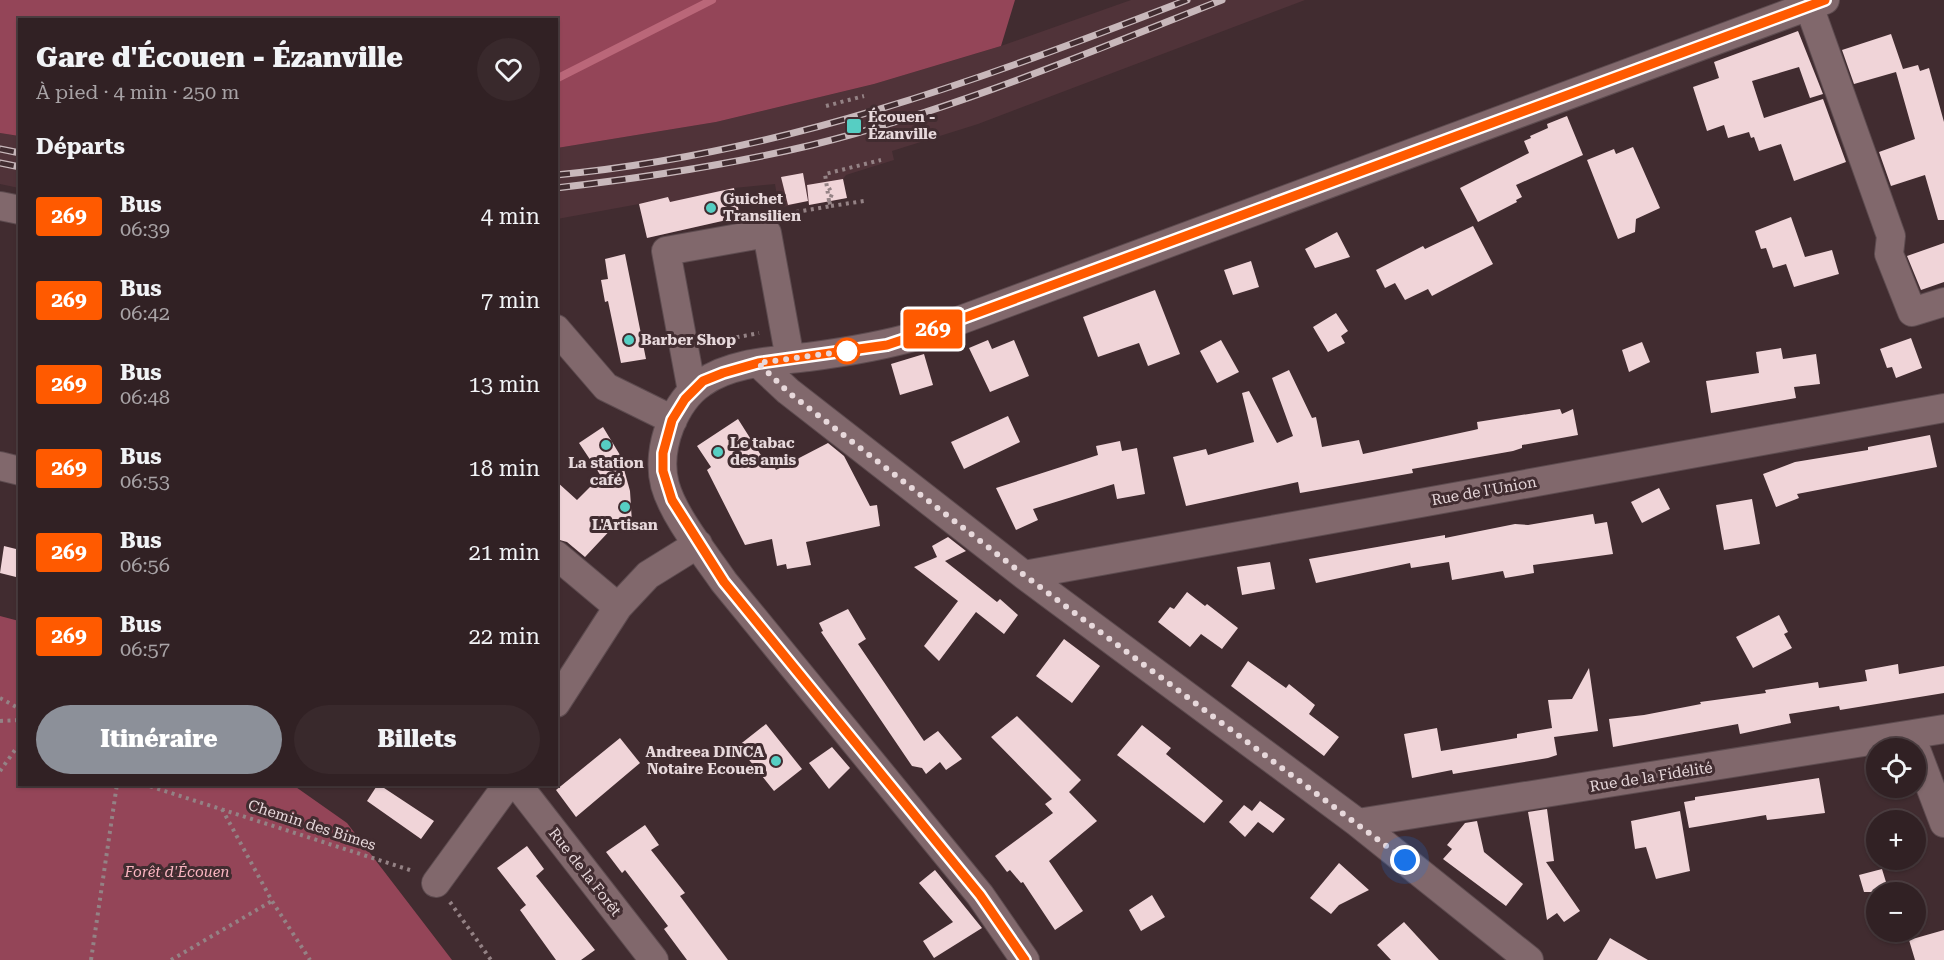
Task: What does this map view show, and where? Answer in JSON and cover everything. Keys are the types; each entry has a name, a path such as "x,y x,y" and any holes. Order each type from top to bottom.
{"street":[{"path":"1025,960 980,895 724,582 698,544 665,485 663,453 672,420 692,391 703,381 758,363 887,345 920,334 1817,3 1891,236 1889,254 1912,312 1944,302"},
{"path":"0,206 18,210"},
{"path":"692,391 666,251 767,233 790,359"},
{"path":"558,331 606,387 672,420"},
{"path":"758,363 815,412 1024,575 1358,823 1529,960"},
{"name":"Rue de l'Union","path":"1024,575 1944,408"},
{"path":"0,466 18,470"},
{"path":"558,700 618,607 648,574 698,544"},
{"path":"558,557 618,607"},
{"name":"Rue de la Fidélité","path":"1358,823 1944,729"},
{"path":"1911,736 1944,823"},
{"path":"436,883 507,786"},
{"name":"Rue de la Forêt","path":"519,786 654,960"}],"path":[{"path":"826,106 864,96"},
{"path":"830,204 825,174 881,160"},
{"path":"796,212 830,204 864,201"},
{"path":"698,345 769,331"},
{"path":"0,698 18,709"},
{"path":"0,721 18,720"},
{"path":"0,771 18,746"},
{"path":"91,960 117,786"},
{"name":"Chemin des Bimes","path":"149,786 411,870 436,883"},
{"path":"222,809 272,901 310,960"},
{"path":"436,883 491,960"},
{"path":"171,960 272,901"}],"shaded area":[{"path":"1131,0 1305,0 978,124 892,151 894,160 846,175 843,179 847,198 809,205 808,201 779,208 775,184 734,188 740,217 647,238 639,204 558,219 558,148 716,122 874,84 1001,46"},
{"path":"0,133 18,136 18,188 0,184"}],"green space":[{"path":"0,0 1015,0 1001,46 874,84 716,122 558,148 558,18 18,18 18,136 0,133"},
{"name":"Forêt d'Écouen","path":"0,616 18,621 18,786 294,786 347,823 452,960 0,960"}],"building":[{"path":"1798,31 1823,94 1810,98 1799,67 1752,81 1764,118 1823,99 1846,162 1794,181 1781,144 1759,151 1754,137 1751,138 1749,132 1728,138 1724,125 1707,131 1693,87 1719,78 1714,62"},
{"path":"1891,34 1903,69 1918,65 1920,71 1929,68 1944,122 1944,220 1938,220 1925,175 1891,186 1879,152 1915,139 1896,72 1854,84 1842,50"},
{"path":"1567,116 1583,155 1516,185 1522,197 1516,200 1517,202 1478,222 1460,188 1529,153 1524,141 1548,128 1547,124"},
{"path":"1633,147 1660,208 1636,219 1635,232 1618,239 1587,160 1614,149 1616,154"},
{"path":"803,173 808,201 788,205 781,177"},
{"path":"843,179 847,198 809,205 807,185"},
{"path":"734,188 740,217 647,238 639,204 668,197 670,202"},
{"path":"1791,217 1805,257 1832,250 1839,274 1794,287 1786,264 1773,268 1766,248 1761,249 1755,231"},
{"path":"1473,226 1493,264 1432,296 1428,289 1405,300 1395,283 1385,288 1376,270 1423,246 1425,249"},
{"path":"1337,232 1350,257 1315,268 1305,249"},
{"path":"1944,243 1944,282 1921,290 1907,256"},
{"path":"625,254 646,359 621,363 608,301 605,302 601,280 608,279 605,259"},
{"path":"1251,261 1259,287 1233,295 1224,270"},
{"path":"1155,290 1180,354 1148,366 1139,343 1098,357 1083,317"},
{"path":"1336,313 1348,331 1341,336 1345,343 1328,352 1313,327"},
{"path":"1911,338 1922,368 1896,378 1892,367 1887,368 1880,349"},
{"path":"988,340 992,349 1014,340 1029,376 990,392 969,348"},
{"path":"1221,340 1239,372 1217,383 1200,351"},
{"path":"1642,342 1650,362 1629,372 1622,350"},
{"path":"1781,348 1783,359 1816,354 1820,384 1794,387 1796,398 1711,413 1706,381 1759,373 1756,352"},
{"path":"924,354 933,385 900,395 891,364"},
{"path":"1289,370 1312,418 1316,417 1322,447 1359,440 1363,454 1478,429 1477,422 1560,409 1562,414 1573,409 1578,435 1522,445 1522,448 1513,451 1412,469 1413,473 1300,493 1298,482 1186,506 1173,457 1206,449 1208,455 1254,442 1242,393 1249,391 1277,443 1293,436 1272,378"},
{"path":"1008,416 1020,442 964,469 951,442"},
{"path":"738,419 769,468 774,466 776,470 828,443 844,456 870,506 877,505 880,526 806,542 811,565 787,569 786,564 777,566 772,539 745,545 707,470 711,467 697,446"},
{"path":"603,427 620,455 630,491 632,523 616,524 585,557 567,542 558,540 558,483 577,500 601,476 579,443"},
{"path":"1930,435 1937,467 1797,494 1799,498 1776,507 1763,474 1795,462 1868,450 1868,447"},
{"path":"1120,441 1122,451 1137,448 1145,494 1117,499 1114,484 1033,509 1038,520 1016,530 996,488 1098,455 1096,446"},
{"path":"1659,488 1670,509 1642,523 1631,502"},
{"path":"1752,499 1760,544 1724,550 1716,505"},
{"path":"1593,514 1595,524 1607,522 1613,554 1533,565 1534,573 1505,578 1503,571 1452,580 1449,562 1411,568 1410,563 1316,583 1309,559 1445,535 1445,538 1515,524 1528,525"},
{"path":"948,537 966,551 945,561 997,602 1000,599 1018,615 1004,634 976,612 939,661 924,646 958,601 914,567 937,557 932,546"},
{"path":"4,546 18,550 18,578 0,573"},
{"path":"1270,562 1275,589 1242,595 1237,567"},
{"path":"1187,592 1238,628 1222,649 1201,634 1190,647 1158,622 1170,607 1174,609"},
{"path":"848,609 866,639 858,644 924,741 938,731 962,759 946,770 940,762 926,774 922,768 912,766 821,632 823,631 819,623"},
{"path":"1779,615 1788,632 1784,634 1792,648 1753,668 1736,637"},
{"path":"1064,639 1100,666 1072,703 1036,676"},
{"path":"1248,661 1286,688 1289,684 1315,705 1309,714 1339,737 1324,756 1231,686"},
{"path":"1898,664 1899,674 1944,666 1944,693 1840,710 1839,706 1789,714 1791,723 1740,734 1738,724 1613,747 1609,719 1644,715 1701,704 1700,702 1766,693 1765,690 1818,682 1819,688 1867,681 1865,670"},
{"path":"1589,668 1598,731 1554,737 1557,755 1548,758 1453,774 1452,770 1412,778 1404,734 1437,728 1441,751 1517,738 1517,734 1552,728 1548,700 1572,699"},
{"path":"1017,716 1081,780 1069,792 1097,821 1049,861 1083,911 1055,930 1023,882 1021,883 1010,870 1007,872 995,856 1053,813 1045,804 1052,799 991,737"},
{"path":"766,724 802,769 774,791 738,746"},
{"path":"1142,725 1171,748 1166,754 1223,801 1204,823 1117,755"},
{"path":"620,738 640,763 576,817 556,790"},
{"path":"832,747 850,768 829,789 809,763"},
{"path":"1819,778 1825,813 1767,820 1766,815 1689,828 1684,802 1695,800 1695,797"},
{"path":"377,786 381,786 434,821 421,839 367,801"},
{"path":"1260,801 1285,819 1273,833 1258,822 1245,837 1229,822 1244,805 1252,811"},
{"path":"1547,809 1554,861 1546,862 1580,911 1564,922 1557,913 1547,920 1528,812"},
{"path":"1680,811 1690,871 1656,879 1646,847 1635,849 1631,821"},
{"path":"1477,821 1484,852 1523,884 1506,906 1443,859 1452,849 1447,845 1465,823"},
{"path":"645,825 659,845 651,850 685,893 680,896 728,960 687,960 664,929 668,926 625,870 622,873 606,852"},
{"path":"527,846 544,869 536,876 595,950 581,960 556,960 520,910 526,905 497,868"},
{"path":"1339,863 1369,890 1339,905 1331,914 1310,898"},
{"path":"935,870 982,928 934,958 923,941 953,922 919,883"},
{"path":"1882,870 1886,882 1866,882 1866,892 1864,892 1859,875"},
{"path":"1152,895 1165,917 1141,931 1129,910"},
{"path":"1404,922 1439,960 1391,960 1377,945"},
{"path":"1944,930 1944,960 1915,960 1910,942 1926,942 1926,935"},
{"path":"1610,938 1648,960 1597,960"}],"waterway":[{"path":"558,78 712,0"}],"railway":[{"path":"558,175 639,165 720,150 878,110 1033,58 1187,0"},
{"path":"558,188 717,165 865,131 1020,79 1222,0"},
{"path":"0,149 18,153"},
{"path":"0,163 18,167"}],"bus line":[{"name":"269","path":"1025,960 1015,942 980,895 724,582 698,544 672,500 665,485 663,471 663,453 667,435 672,420 685,399 703,381 758,363 887,345 920,334 1825,0"}],"place":[{"name":"Écouen - Ézanville","path":"854,126"},
{"name":"Guichet Transilien","path":"711,208"},
{"name":"Barber Shop","path":"629,340"},
{"name":"La station café","path":"606,445"},
{"name":"Le tabac des amis","path":"718,452"},
{"name":"L'Artisan","path":"625,507"},
{"name":"Andreea DINCA Notaire Ecouen","path":"776,761"}],"route":[{"path":"847,351 854,350 758,363 788,392 1024,575 1405,860"}]}
